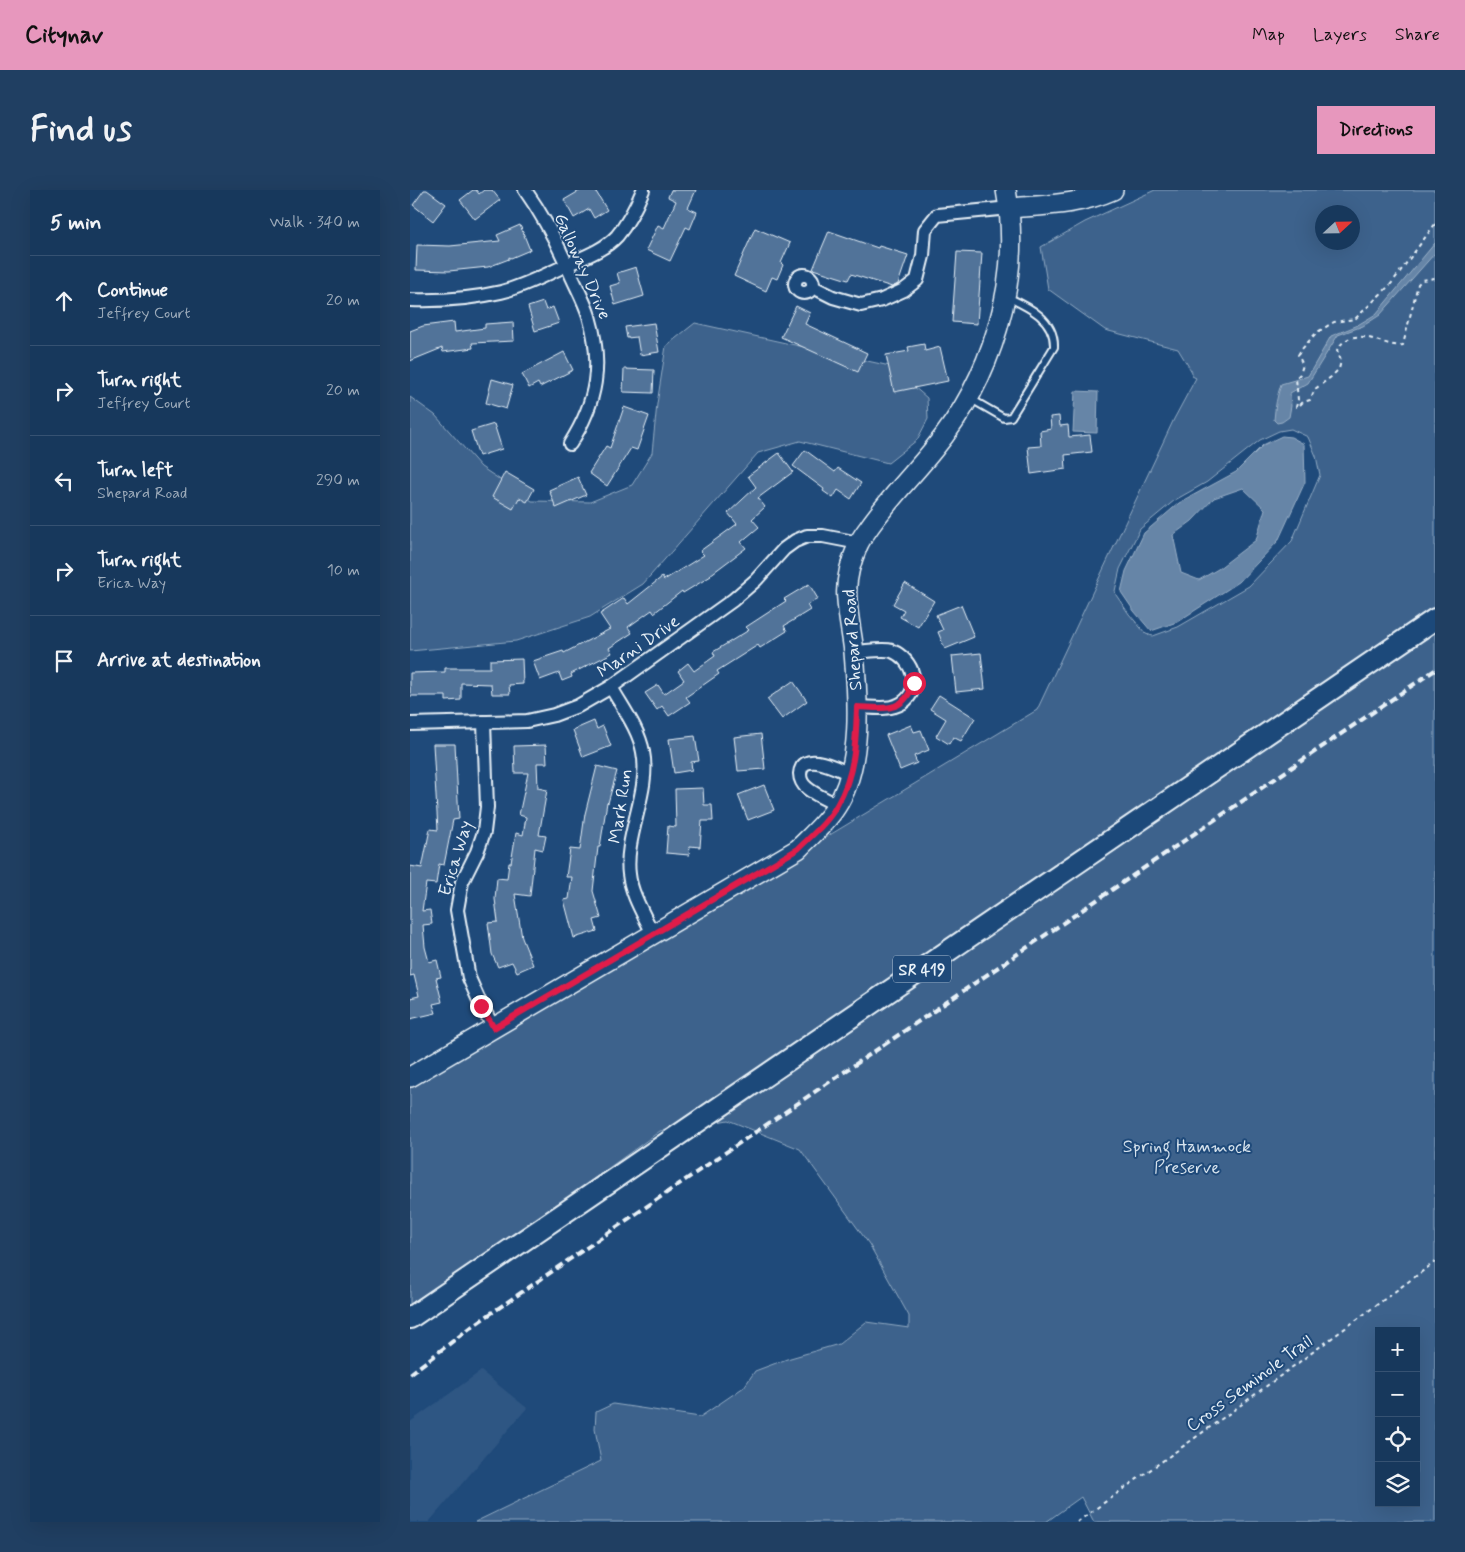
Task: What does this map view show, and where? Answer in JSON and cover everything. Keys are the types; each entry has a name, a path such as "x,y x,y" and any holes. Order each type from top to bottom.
{"main road":[{"name":"SR 419","path":"410,1318 1435,619"}],"street":[{"name":"Galloway Drive","path":"524,190 556,239 588,315 596,344 596,372 591,402 582,425 570,444"},
{"path":"410,300 473,297 502,291 530,281 600,250 616,237 631,219 643,190"},
{"path":"813,288 832,297 861,305 882,300 904,290 917,280 923,256 925,230 938,214 1008,199 1076,202 1094,198 1113,190"},
{"name":"Shepard Road","path":"410,1077 798,849 822,826 837,806 850,774 856,745 857,707 854,652 846,598 850,570 859,543 878,516 935,448 960,413 978,380 993,341 1005,297 1010,260 1008,199"},
{"name":"Marni Drive","path":"410,724 527,721 554,715 578,706 612,687 733,600 756,580 784,549 795,541 807,536 823,536 859,543"},
{"path":"854,652 890,650 904,658 912,668 914,683 910,696 902,703 890,708 857,707"},
{"name":"Mark Run","path":"612,687 638,737 644,753 644,774 630,853 629,874 637,900 653,934"},
{"name":"Erica Way","path":"484,722 488,807 484,832 477,852 462,882 457,910 470,978 481,1006 494,1028"},
{"path":"837,806 802,783 800,775 802,768 813,761 821,762 850,774"}],"lane":[{"path":"968,398 1004,418 1012,417 1054,347 1055,336 1049,325 1024,304 1005,297"}],"path":[{"path":"1435,224 1391,284 1355,319 1334,322 1316,333 1300,350 1298,355 1303,365 1300,374 1296,378 1296,407 1310,400 1315,389 1339,369 1342,360 1337,350 1342,342 1355,338 1372,338 1396,346 1402,345 1418,284 1422,280 1435,278"},
{"name":"Cross Seminole Trail","path":"1077,1522 1234,1410 1435,1262"}],"shaded area":[{"path":"1435,243 1435,253 1380,315 1363,326 1338,335 1308,383 1290,393 1291,406 1289,417 1277,423 1274,420 1274,415 1281,384 1308,376 1331,336 1356,326 1376,314"},
{"path":"1075,391 1098,392 1097,433 1073,432"},
{"path":"1282,436 1291,437 1304,444 1305,482 1278,541 1239,582 1177,622 1151,631 1121,592 1126,571 1144,533 1179,503 1236,472 1263,445","holes":["1243,488 1265,509 1256,540 1218,569 1199,580 1181,573 1173,535 1192,521 1214,498"]},
{"path":"481,1371 527,1408 429,1522 410,1522 410,1422"}],"green space":[{"path":"1155,190 1435,190 1435,612 678,1128 660,1131 410,1311 410,1088 1037,710 1174,419 1196,378 1192,376 1192,372 1178,349 1105,330 1048,289 1041,247 1085,222","holes":["1291,429 1308,437 1316,456 1320,475 1292,541 1249,586 1178,627 1153,636 1146,634 1129,614 1115,591 1120,569 1140,529 1175,500 1207,482 1260,440 1279,431"]},
{"path":"695,323 890,366 927,398 928,419 917,440 888,463 800,441 758,453 643,584 590,617 516,641 410,651 410,397 435,415 481,467 532,501 590,502 632,485 652,453 666,346"},
{"name":"Spring Hammock Preserve","path":"1435,627 1435,1522 1094,1522 1081,1497 1046,1522 475,1522 601,1461 595,1429 596,1412 613,1404 700,1417 744,1387 755,1371 787,1359 839,1344 866,1322 909,1328 909,1316 869,1244 800,1149 728,1120 706,1124"}],"building":[{"path":"424,190 427,190 446,204 433,221 413,205"},
{"path":"473,190 476,190 479,194 484,190 492,190 500,200 475,219 460,200"},
{"path":"581,190 595,190 607,210 594,218 589,209 574,218 564,200"},
{"path":"671,190 696,190 688,208 697,212 690,229 686,227 670,261 646,250 658,225 664,228 676,201 668,197"},
{"path":"520,225 530,250 488,267 449,271 416,270 417,245 450,246 500,241 497,235"},
{"path":"755,228 790,243 781,263 783,265 777,279 772,277 766,291 734,276"},
{"path":"829,231 878,248 879,246 908,255 898,284 892,287 851,274 848,280 813,269"},
{"path":"957,252 982,253 977,324 952,322"},
{"path":"636,267 644,296 615,305 610,286 620,283 617,273"},
{"path":"543,302 546,310 553,307 559,323 535,331 528,307"},
{"path":"796,306 810,313 805,324 867,353 858,372 781,337"},
{"path":"454,322 455,332 485,328 485,324 513,322 514,341 472,343 473,348 443,352 442,348 410,361 410,331 423,326"},
{"path":"654,323 659,352 640,355 637,337 627,338 625,327"},
{"path":"924,344 925,351 940,347 948,381 894,392 886,355 909,351 908,347"},
{"path":"564,352 573,370 540,387 538,383 529,388 522,374"},
{"path":"624,369 654,370 653,393 623,392"},
{"path":"492,379 513,385 506,409 486,403"},
{"path":"624,407 649,416 637,450 631,448 607,486 589,473 606,446 610,448"},
{"path":"1059,416 1060,426 1068,425 1069,437 1090,435 1092,452 1065,455 1066,469 1031,474 1028,447 1041,446 1040,431 1051,429 1050,417"},
{"path":"494,424 502,449 479,456 471,431"},
{"path":"805,450 835,472 838,468 861,483 851,499 838,490 833,498 793,466"},
{"path":"779,453 793,472 758,498 765,507 752,519 759,527 741,542 746,548 711,576 683,593 682,591 654,613 652,610 628,627 632,633 609,648 612,653 571,674 572,677 562,681 559,673 540,680 533,661 563,651 564,653 610,629 600,614 624,598 628,604 662,577 664,580 704,555 700,551 737,524 728,513 756,487 748,476"},
{"path":"505,472 534,489 527,502 519,498 513,509 492,497"},
{"path":"578,477 586,495 556,508 549,490"},
{"path":"905,583 934,601 918,627 900,617 904,610 893,604"},
{"path":"809,584 818,599 807,605 810,610 784,626 787,631 760,648 758,645 717,671 719,674 686,697 690,702 669,716 662,706 657,710 645,693 658,685 664,694 684,680 678,671 688,663 694,671 715,656 713,652 749,630 746,627 786,601 784,599"},
{"path":"961,605 974,637 945,649 938,632 943,630 936,615"},
{"path":"981,653 985,689 956,692 952,656"},
{"path":"522,659 523,684 509,685 510,694 492,694 491,684 461,683 461,700 446,701 446,696 410,696 410,673 445,672 445,668 490,668 490,660"},
{"path":"793,681 807,701 782,719 767,699"},
{"path":"939,695 975,718 961,741 953,737 949,744 936,736 946,719 930,709"},
{"path":"594,721 597,729 603,726 611,746 583,757 573,730"},
{"path":"911,725 914,732 921,730 929,750 914,756 917,763 900,770 886,735"},
{"path":"761,734 765,769 738,771 734,737"},
{"path":"695,736 699,761 691,762 692,770 674,773 669,739"},
{"path":"433,744 455,744 459,819 453,820 444,865 439,864 436,884 426,883 422,911 430,910 432,924 423,925 425,947 429,962 437,960 441,977 436,978 442,1002 433,1004 436,1013 410,1019 410,998 419,996 414,975 410,976 410,866 422,868 430,829 438,830"},
{"path":"546,745 547,763 537,763 538,788 547,790 539,835 546,836 543,850 535,848 530,896 515,894 522,938 533,965 517,972 512,962 498,967 492,954 488,923 498,922 495,899 497,878 507,879 516,833 523,835 526,817 519,815 528,773 515,773 514,746"},
{"path":"597,766 617,771 607,802 600,847 598,847 593,891 601,918 594,920 597,931 574,938 564,900 569,899 572,877 566,877 570,849 580,850 585,814"},
{"path":"764,785 774,810 748,820 738,795"},
{"path":"703,788 704,805 712,805 713,821 702,821 700,847 690,846 689,855 666,853 668,826 676,827 675,789"}],"railway":[{"path":"410,1374 474,1325 672,1189 1435,670"}],"route":[{"path":"481,1006 494,1028 798,849 822,826 837,806 844,790 850,774 856,745 857,707 890,708 902,703 910,696 914,683"}]}
